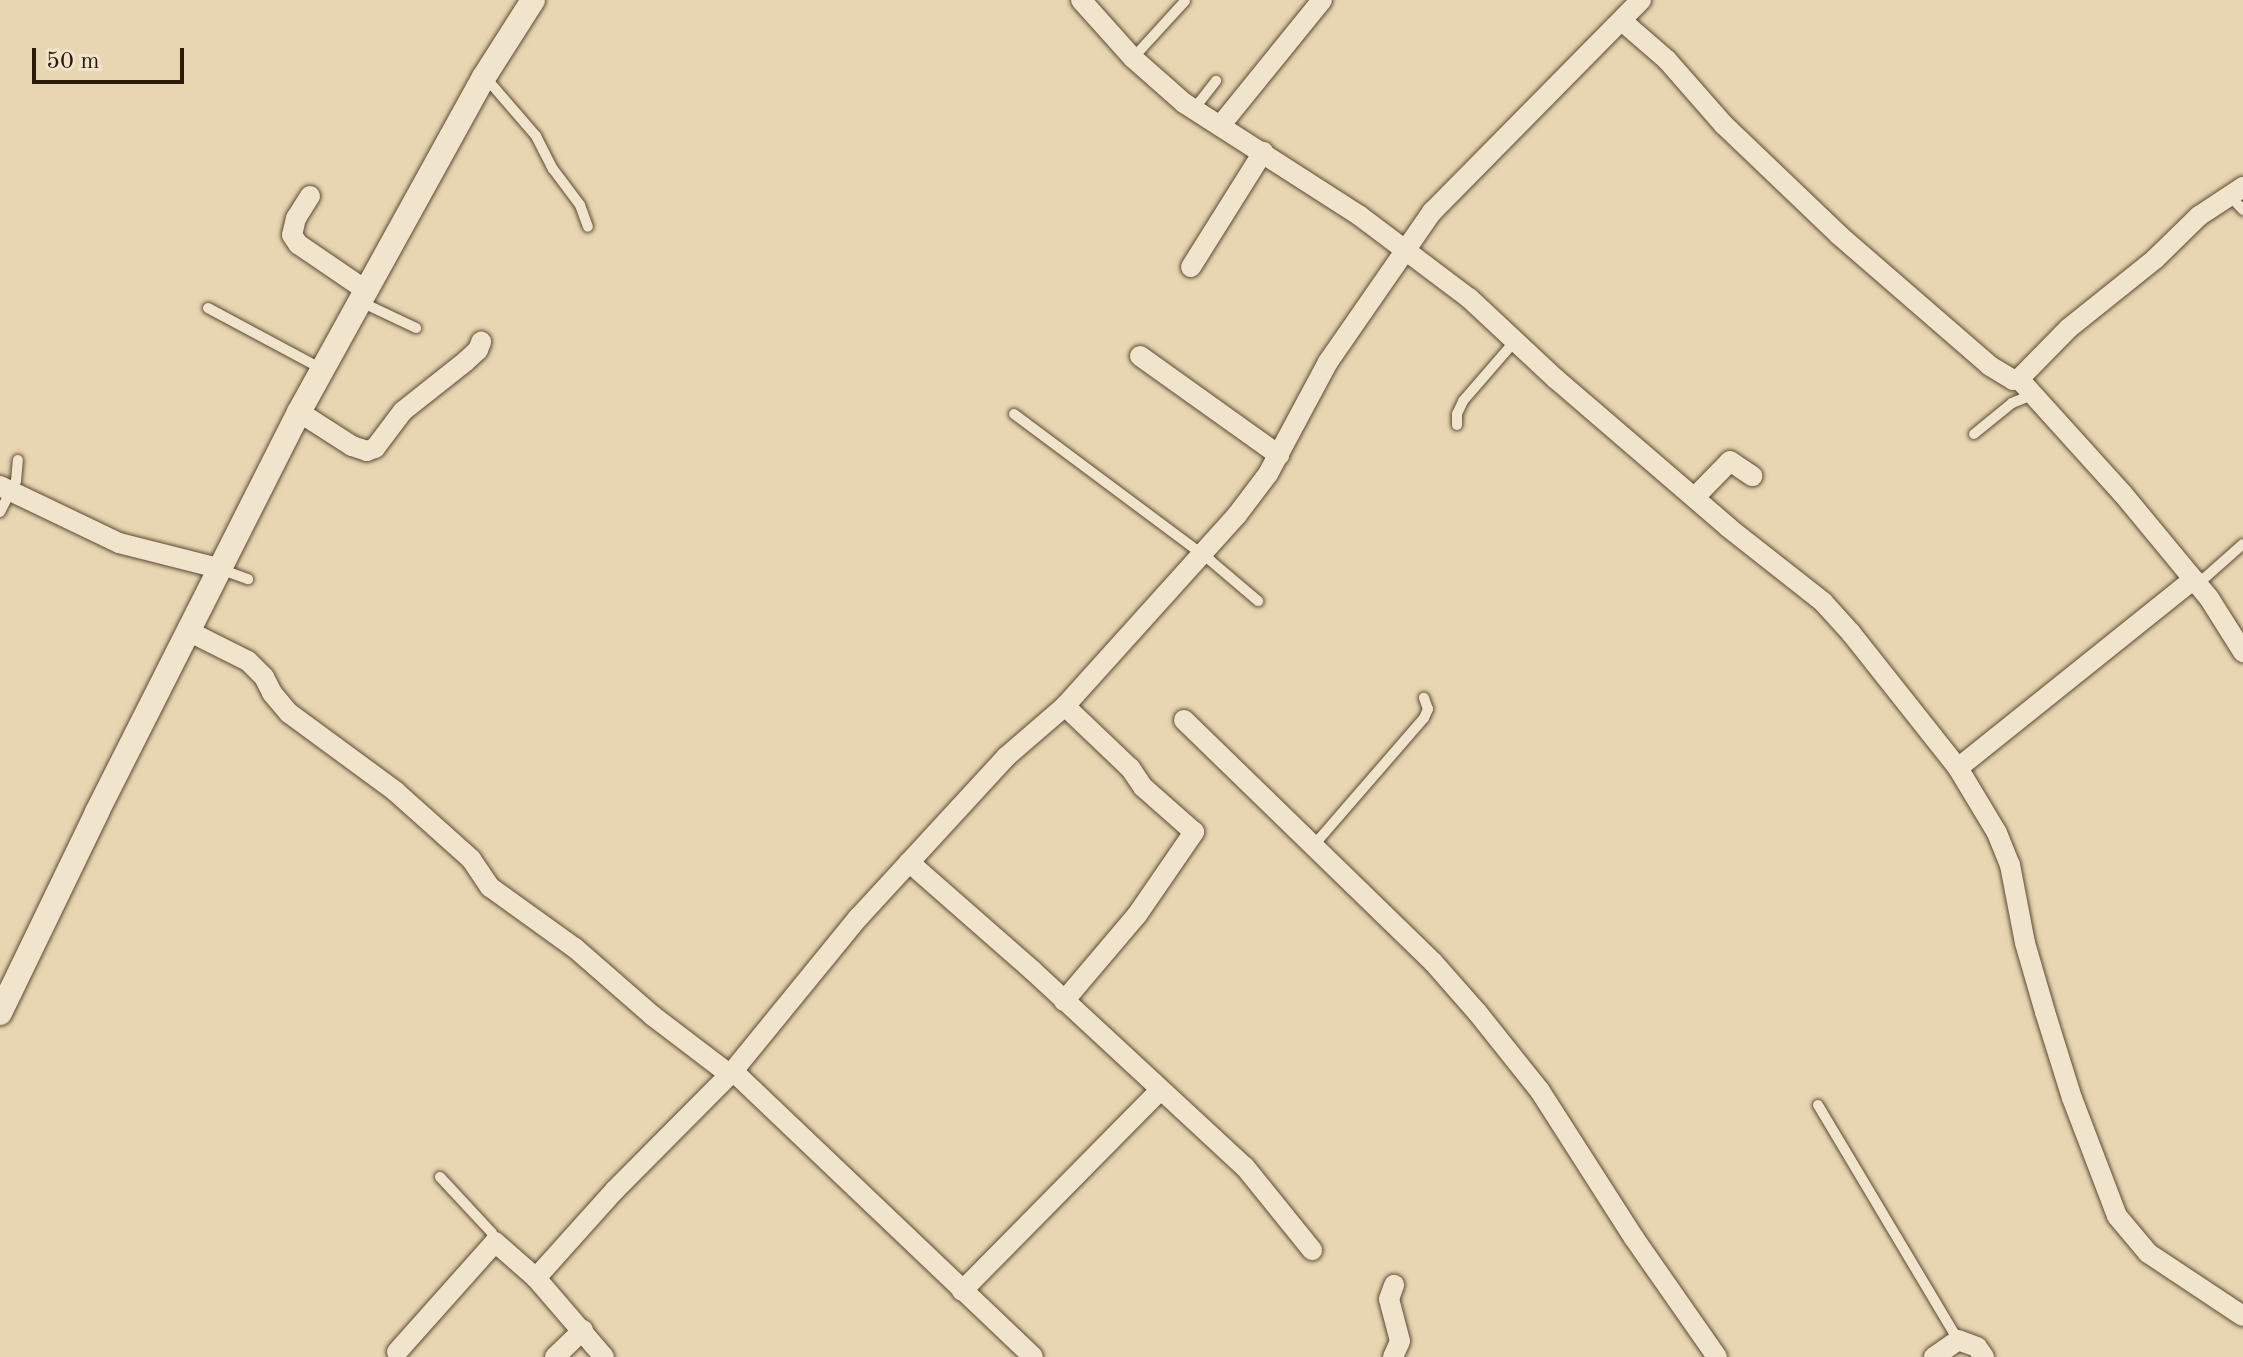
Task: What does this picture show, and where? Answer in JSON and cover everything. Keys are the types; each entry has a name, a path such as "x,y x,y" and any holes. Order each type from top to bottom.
{"street":[{"path":"0,1013 188,631 212,566 484,77 533,0"},
{"path":"1081,0 1196,106 1406,248 1823,602 1962,766 1985,810 2010,865 2025,943 2041,999 2072,1098 2117,1216 2148,1253 2236,1312"},
{"path":"1222,122 1322,0"},
{"path":"536,1278 615,1190 734,1074 858,918 912,864 1006,757 1069,710 1206,558 1279,455 1328,362 1432,212 1641,0"},
{"path":"1622,21 1667,60 1724,125 1839,235 1990,366 2026,387 2123,494 2196,582 2243,652"},
{"path":"1191,267 1263,152"},
{"path":"310,196 296,218 292,235 298,244 363,293"},
{"path":"2026,387 2069,328 2155,259 2199,216 2239,198"},
{"path":"299,412 352,446 367,451 375,448 403,411 478,350 481,342"},
{"path":"1140,356 1279,455"},
{"path":"1697,495 1730,461 1752,476"},
{"path":"6,488 119,543 212,566"},
{"path":"1962,766 2196,582"},
{"path":"188,631 248,661 264,677 272,693 289,713 395,791 471,859 490,887 575,948 653,1016 759,1094 1033,1357"},
{"path":"1064,1001 1137,915 1194,837 1192,828 1143,787 1093,730 1069,710"},
{"path":"1184,720 1433,962 1520,1066 1717,1357"},
{"path":"912,864 1245,1167 1312,1250"},
{"path":"962,1291 1160,1090"},
{"path":"397,1352 495,1242 536,1278 604,1357"},
{"path":"1393,1357 1400,1341 1389,1299 1394,1285"},
{"path":"555,1357 583,1330"},
{"path":"1934,1357 1958,1340 1977,1347 1984,1357"}],"lane":[{"path":"1137,54 1185,1"},
{"path":"484,77 536,136 553,169 580,205 588,227"},
{"path":"1196,106 1215,83"},
{"path":"363,293 416,328"},
{"path":"208,308 320,368"},
{"path":"1457,425 1457,414 1463,401 1515,341"},
{"path":"1974,434 2012,403 2026,387"},
{"path":"1014,414 1206,558 1258,601"},
{"path":"0,512 6,488 20,470 18,460"},
{"path":"2196,582 2243,544"},
{"path":"212,566 248,579"},
{"path":"1314,845 1424,718 1428,709 1424,698"},
{"path":"1818,1105 1958,1340"},
{"path":"440,1177 492,1233 495,1242"}]}
